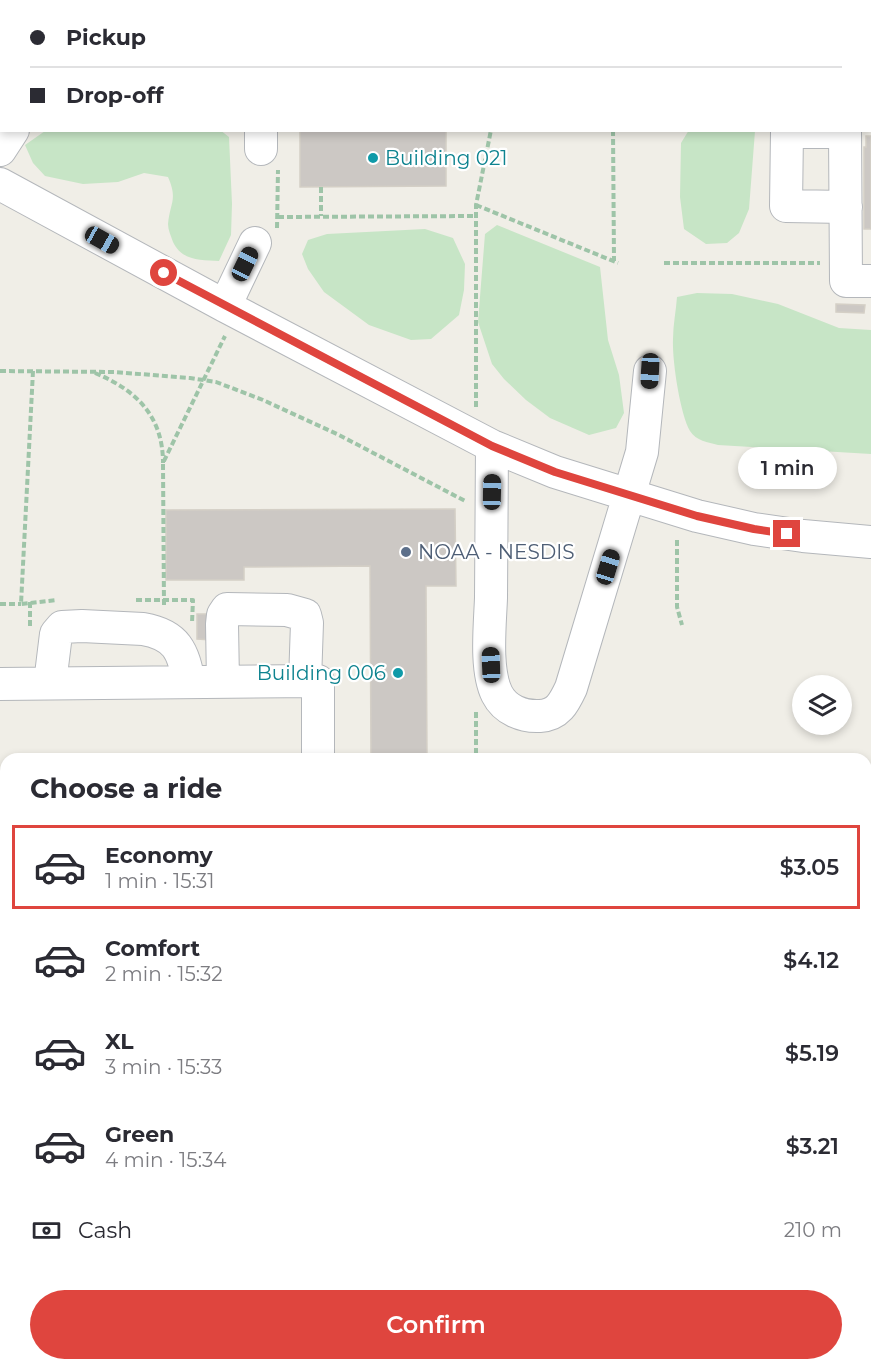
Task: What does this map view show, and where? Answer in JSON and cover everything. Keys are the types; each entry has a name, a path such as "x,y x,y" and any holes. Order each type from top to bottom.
{"street":[{"path":"0,150 12,132"},
{"path":"0,184 227,318 492,446 555,472 697,516 754,529 871,542"},
{"path":"846,207 846,281 871,281"},
{"path":"227,318 266,240"},
{"path":"492,446 491,665 495,691 501,701 512,711 533,717 545,716 555,712 564,704 572,688 642,452 650,371"},
{"path":"222,682 222,624 223,615 227,609 287,610 305,615 307,623 306,681"},
{"path":"50,683 56,634 62,627 82,626 143,629 161,634 179,647 184,657 189,682"},
{"path":"0,684 318,681 318,753"}],"path":[{"path":"476,205 616,262 613,132"},
{"path":"266,240 278,217 267,148"},
{"path":"321,187 321,216"},
{"path":"278,217 476,216"},
{"path":"664,263 820,263"},
{"path":"163,463 203,380 227,318"},
{"path":"0,371 92,371 203,380 234,388 339,435 476,506"},
{"path":"21,604 33,371"},
{"path":"92,371 124,387 137,398 159,431 163,446 164,602"},
{"path":"677,540 677,606 682,625"},
{"path":"0,604 68,600"},
{"path":"128,600 164,602 193,600 192,627"}],"green space":[{"path":"44,132 223,132 229,137 232,204 231,235 219,261 199,260 187,256 181,253 173,242 168,226 173,196 168,177 144,173 118,182 83,184 45,176 33,163 25,145"},
{"path":"688,132 755,132 749,209 739,233 727,243 706,244 684,229 680,197 681,143"},
{"path":"497,225 600,267 608,340 619,375 624,413 616,428 589,435 550,418 526,400 492,364 478,322 485,234"},
{"path":"425,229 453,238 465,264 464,290 459,315 431,339 411,340 369,325 324,292 308,269 302,254 308,240 327,234"},
{"path":"697,293 732,294 778,304 839,328 871,330 871,454 718,445 696,437 686,423 677,386 673,334 677,297"}],"building":[{"name":"Building 021","path":"300,132 446,132 446,186 300,187"},
{"path":"866,136 871,136 871,229 864,229"},
{"path":"836,304 865,305 864,313 836,312"},
{"name":"Building 006","path":"455,509 456,586 426,586 427,753 371,753 370,566 244,567 244,580 166,580 166,510"},
{"path":"197,614 211,614 211,640 197,639"}],"place":[{"name":"Building 021","path":"373,158"},
{"name":"NOAA - NESDIS","path":"406,552"},
{"name":"Building 006","path":"398,673"}],"route":[{"path":"164,273 492,446 555,472 697,516 787,534"}]}
